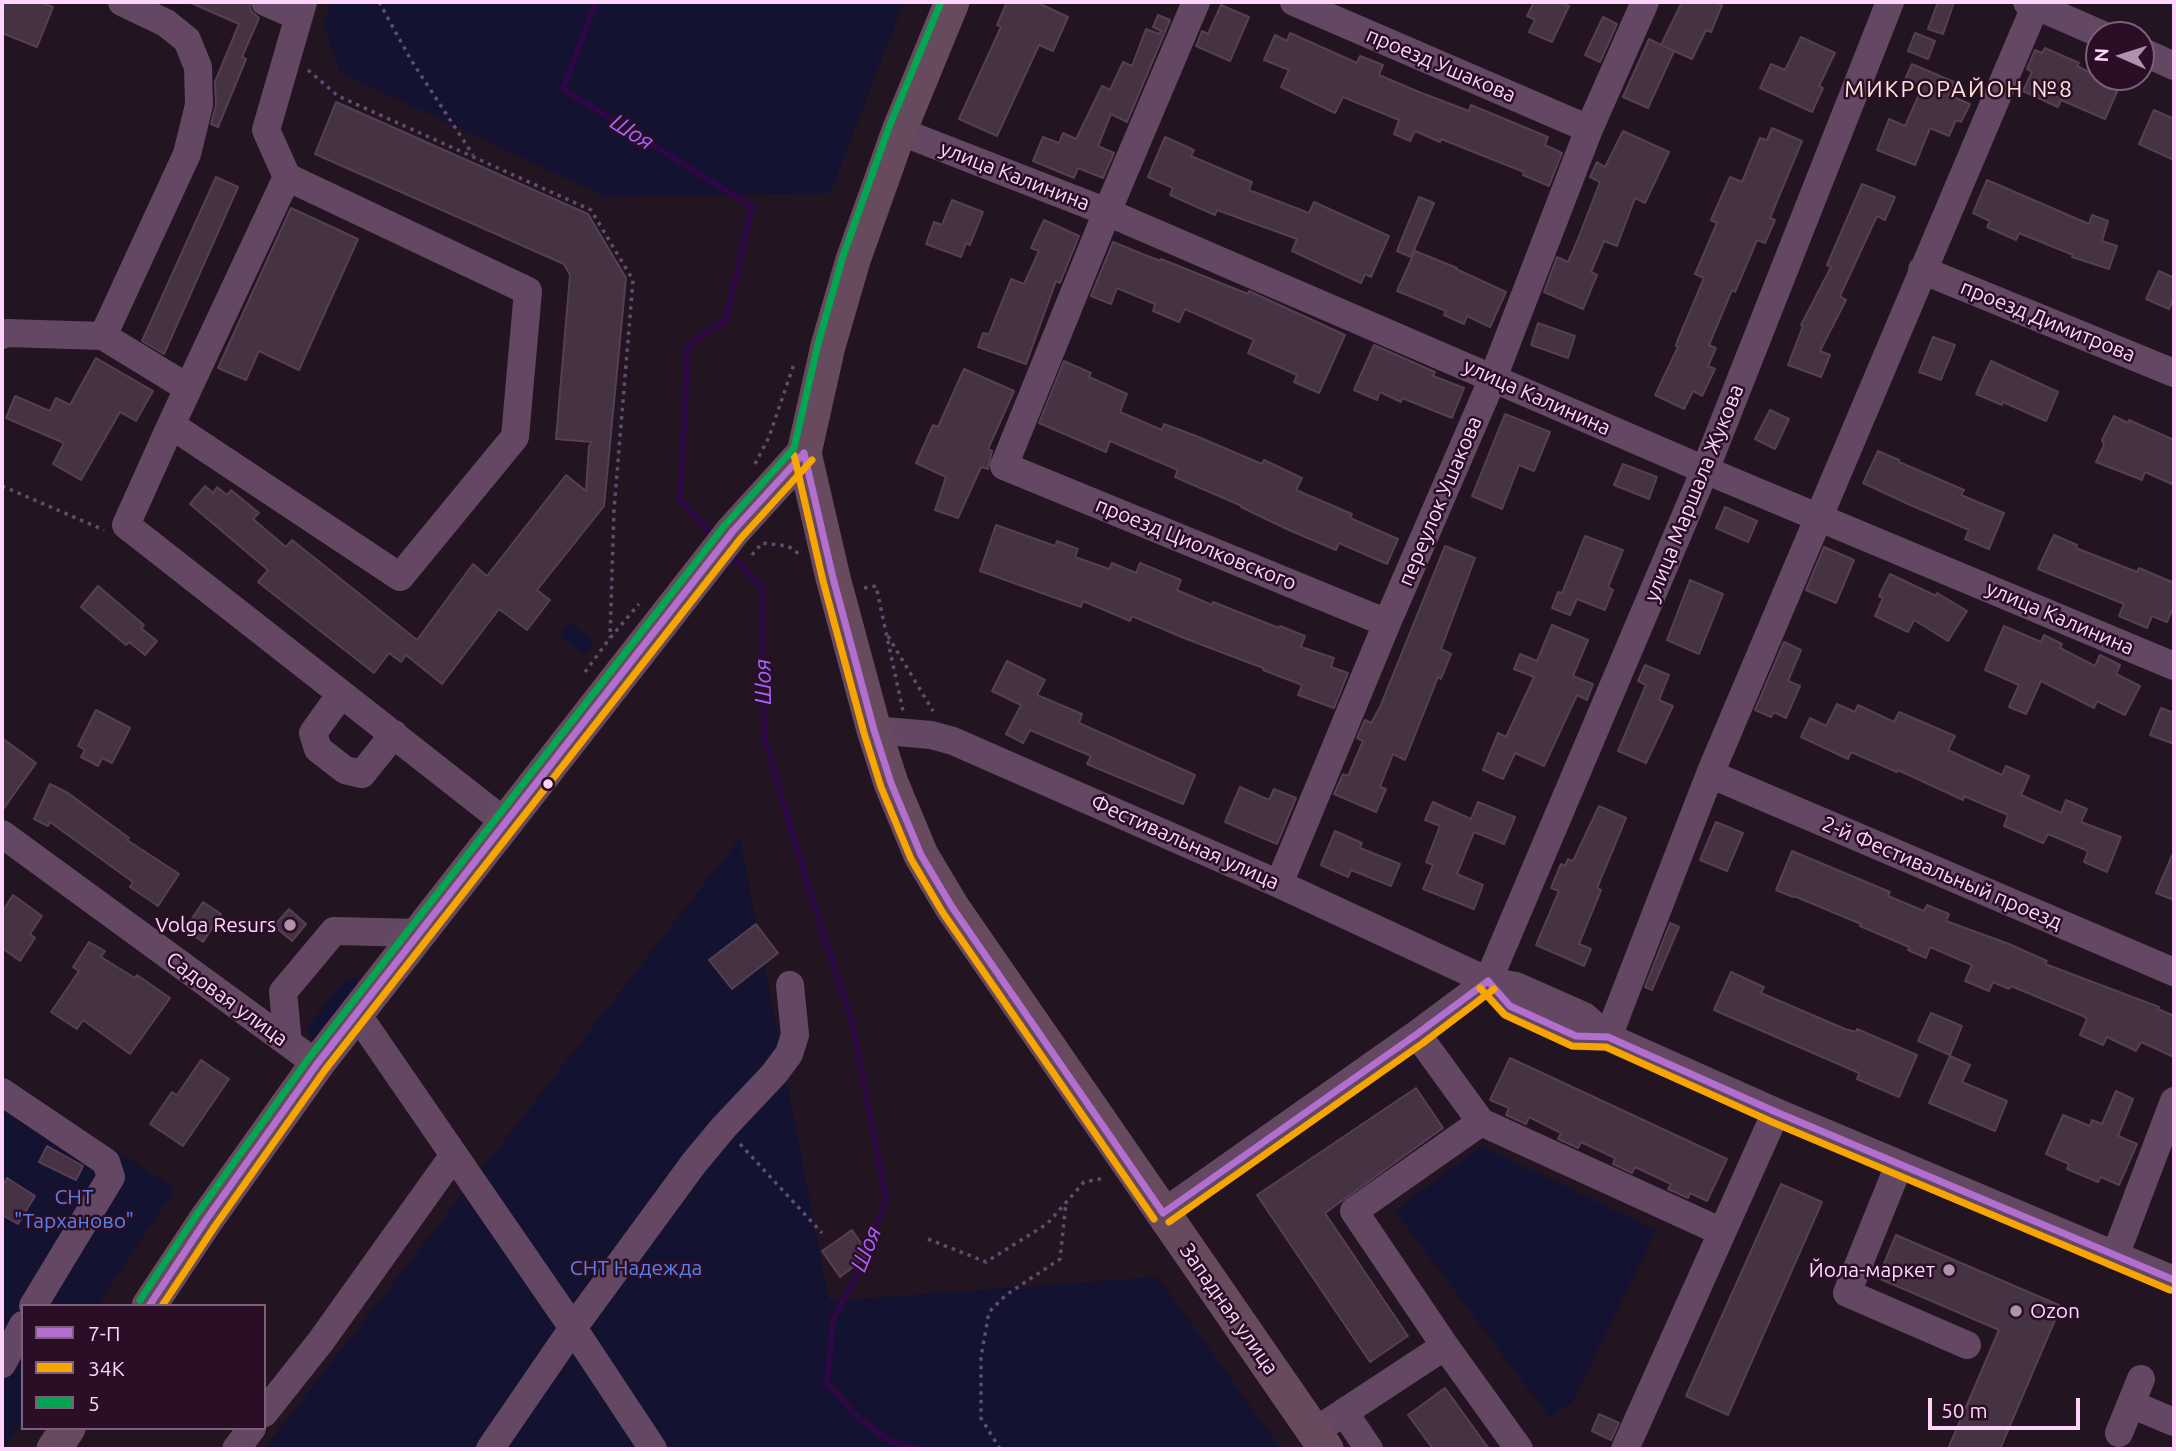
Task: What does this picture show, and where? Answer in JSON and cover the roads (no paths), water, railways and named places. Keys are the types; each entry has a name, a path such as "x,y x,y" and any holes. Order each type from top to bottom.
{"main road":[{"path":"150,1304 206,1220 317,1064 733,531 804,453 828,346 853,260 899,131 952,2"},
{"name":"Западная улица","path":"804,453 833,578 874,730 905,819 921,855 946,896 1320,1441"},
{"path":"54,1449 67,1430"}],"street":[{"path":"103,336 187,154 199,105 198,67 187,40 166,23 122,2"},
{"path":"171,425 400,577 515,438 528,291 287,177 266,130 300,9 265,2"},
{"path":"1107,212 1196,2"},
{"name":"проезд Ушакова","path":"1294,2 1588,129"},
{"name":"переулок Ушакова","path":"1279,884 1493,377 1588,129 1645,2"},
{"name":"улица Маршала Жукова","path":"1488,981 1705,470 1890,2"},
{"path":"1608,1037 1710,774 2033,3 2085,26"},
{"path":"2155,57 2174,66"},
{"name":"улица Калинина","path":"899,131 1107,212 1705,470 2174,666"},
{"path":"287,177 126,525 506,823"},
{"name":"проезд Циолковского","path":"1107,212 1004,466 1387,623"},
{"name":"проезд Димитрова","path":"1922,270 2174,373"},
{"path":"2,335 103,336 188,388"},
{"path":"341,694 313,733 317,749 345,770 362,774 394,734"},
{"name":"Фестивальная улица","path":"874,730 931,735 953,740 1279,884 1488,981 1510,1006 1576,1036 1608,1037 1899,1165 2174,1280"},
{"name":"2-й Фестивальный проезд","path":"1710,774 2174,972"},
{"name":"Садовая улица","path":"2,834 317,1064"},
{"path":"288,1043 284,992 334,931 419,933"},
{"path":"1163,1213 1488,981"},
{"path":"490,1449 573,1328 694,1163 789,1054 795,1035 790,985"},
{"path":"357,1014 653,1449"},
{"path":"1417,1034 1481,1122 1722,1232"},
{"path":"2,1092 106,1162 111,1177 34,1304"},
{"path":"2115,1256 2174,1101"},
{"path":"1625,1449 1776,1112"},
{"path":"1481,1122 1354,1211 1445,1346 1519,1449"},
{"path":"266,1410 321,1341 454,1155"},
{"path":"1899,1165 1847,1293 1967,1345"},
{"path":"2,1364 21,1329"},
{"path":"1320,1441 1344,1412 1445,1346"},
{"path":"2119,1433 2136,1391 2174,1422"},
{"path":"1344,1412 1369,1449"},
{"path":"236,1449 250,1430"}],"waterway":[{"name":"Шоя","path":"596,2 563,89 752,207 726,320 688,345 680,500 714,537"},
{"name":"Шоя","path":"729,553 762,588 764,737 852,1021 886,1199 859,1271 833,1319 827,1384 859,1418 889,1441 919,1449"}],"place":[{"name":"Volga Resurs","path":"290,925"},
{"name":"Йола-маркет","path":"1949,1270"},
{"name":"Ozon","path":"2016,1311"}],"district":[{"name":"МИКРОРАЙОН №8","path":"1959,89"}],"park label":[{"name":"СНТ \"Тарханово\"","path":"74,1209"},
{"name":"СНТ Надежда","path":"636,1268"}]}
